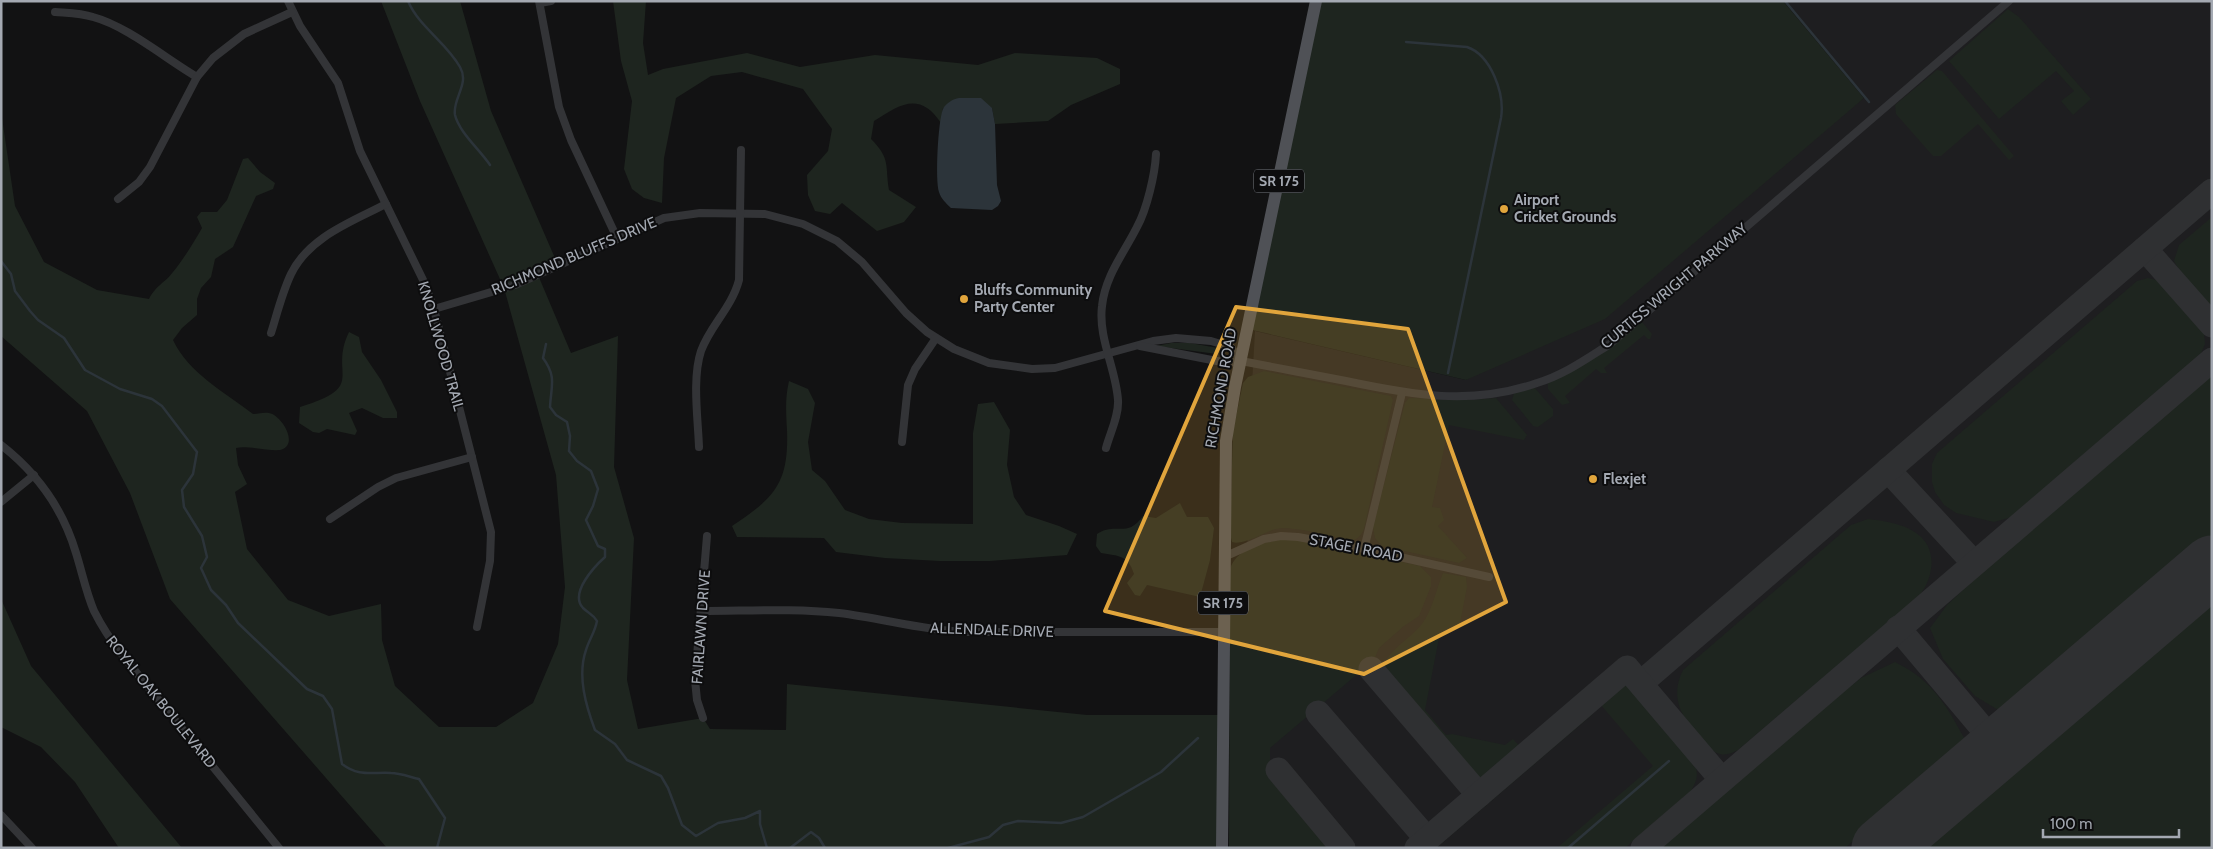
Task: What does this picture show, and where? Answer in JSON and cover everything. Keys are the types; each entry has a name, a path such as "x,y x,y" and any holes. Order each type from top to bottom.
{"main road":[{"name":"RICHMOND ROAD","path":"1222,848 1226,441 1229,414 1316,1"}],"street":[{"name":"KNOLLWOOD TRAIL","path":"288,1 292,12 338,83 353,135 416,263 434,309 488,520 491,541 488,570 477,627"},
{"path":"551,1 540,2 561,112 617,238"},
{"name":"CURTISS WRIGHT PARKWAY","path":"1140,346 1227,363 1241,361 1402,393 1454,397 1500,393 1537,383 1566,371 1610,344 2009,1"},
{"path":"55,12 82,14 120,28 197,77"},
{"path":"118,199 139,182 150,167 197,77 213,58 232,42 292,12"},
{"path":"699,447 698,365 708,338 732,301 737,289 740,264 741,150"},
{"path":"1106,448 1118,406 1117,391 1101,317 1103,296 1116,264 1141,219 1156,154"},
{"path":"271,333 291,274 306,252 333,231 386,204"},
{"name":"RICHMOND BLUFFS DRIVE","path":"434,309 522,282 652,222 671,216 700,213 765,214 790,219 817,229 837,241 862,262 906,312 936,338 970,357 989,363 1020,368 1054,368 1153,341 1176,338 1211,341 1231,346 1241,361"},
{"path":"902,442 908,385 915,369 936,338"},
{"path":"1364,549 1402,393"},
{"name":"ROYAL OAK BOULEVARD","path":"1,445 17,457 34,475 54,503 68,531 91,602 106,632 123,656 279,848"},
{"path":"330,519 378,487 396,478 472,458"},
{"path":"1,502 34,475"},
{"name":"FAIRLAWN DRIVE","path":"703,718 697,700 695,680 708,536"},
{"name":"STAGE I ROAD","path":"1224,556 1264,539 1281,536 1364,549 1490,577"},
{"name":"ALLENDALE DRIVE","path":"701,610 824,612 861,616 925,629 964,632 1223,632"},
{"path":"1,816 32,848"}],"highlighted area":[{"path":"1236,307 1408,329 1506,602 1364,674 1105,611"}],"shaded area":[{"path":"381,1 460,1 491,111 558,265 538,275 571,353 618,336 614,467 634,538 627,680 638,729 703,718 710,729 786,730 787,684 1087,715 1223,715 1222,848 387,848 170,599 130,493 87,411 1,336 1,111 15,206 44,262 97,290 149,299 177,267 202,228 197,217 201,212 217,212 227,200 243,159 248,158 260,172 275,183 273,189 256,196 233,247 215,259 211,277 201,288 197,299 197,315 182,328 173,340 188,363 208,382 253,414 267,413 274,415 283,423 286,429 289,441 283,449 236,448 238,465 247,484 235,492 247,549 288,600 329,616 381,604 382,640 395,686 439,727 496,727 533,703 558,644 565,587 556,475 504,288 420,101"},
{"path":"613,1 646,1 643,43 648,75 663,69 747,53 800,67 875,55 978,65 1015,53 1097,58 1120,69 1120,84 1071,105 1048,121 995,124 992,108 943,108 941,123 933,113 917,104 901,106 883,115 874,121 871,139 882,152 886,163 889,190 916,207 904,222 877,231 842,203 830,214 815,211 808,195 807,175 828,151 832,129 803,89 742,72 711,76 676,98 664,158 662,203 644,198 632,189 624,169 632,101 621,61"},
{"name":"Airport Cricket Grounds","path":"1316,1 1783,1 1864,98 1605,319 1466,380 1248,329"},
{"path":"1783,1 2212,1 2212,848 1249,848 1247,472 1255,331 1466,380 1864,98"},
{"path":"2008,9 2019,17 2091,99 2073,115 2061,101 2074,91 2056,71 1999,119 1949,61"},
{"path":"1937,70 1942,71 2014,156 2009,160 1978,124 1941,156 1933,156 1896,114 1895,105"},
{"path":"959,98 981,98 992,108 995,124 997,185 1001,201 992,210 951,208 942,199 939,192 937,164 941,116 946,105 952,100"},
{"path":"2212,217 2212,309 2181,273 2174,261 2179,245"},
{"path":"2148,278 2156,280 2169,291 2204,333 2205,344 2199,358 2012,517 1994,522 1956,513 1944,505 1935,492 1932,482 1932,464 1937,453 2137,281"},
{"path":"1638,322 1642,322 1652,334 1650,339 1644,335 1604,368 1607,373 1601,373 1596,369 1565,396 1570,403 1562,405 1548,389 1548,383"},
{"path":"349,332 359,337 362,352 381,380 397,412 397,418 383,418 362,408 349,413 357,431 355,435 327,429 319,433 313,432 299,423 300,407 321,400 334,392 340,385 344,347"},
{"path":"1171,343 1190,343 1218,348 1220,352 1217,354 1156,346"},
{"path":"1264,371 1391,396 1393,400 1364,529 1360,536 1354,540 1283,528 1242,542 1232,542 1230,534 1233,431 1243,383 1248,377"},
{"path":"2212,373 2212,536 2005,714 1975,696 1943,659 1930,628 1947,605 1980,574"},
{"path":"789,381 808,389 815,403 808,442 812,470 825,481 845,510 869,519 902,523 973,524 973,433 978,404 994,402 1010,430 1007,465 1014,497 1026,515 1077,534 1067,555 990,561 885,558 836,552 824,538 737,537 732,526 759,507 776,488 782,477 787,448 786,405"},
{"path":"1534,387 1553,409 1553,416 1538,427 1533,426 1512,400 1514,393"},
{"path":"1409,398 1471,400 1496,398 1527,435 1524,440 1449,425 1432,507 1440,508 1444,520 1438,526 1467,558 1459,563 1382,546 1375,538 1373,527 1405,403"},
{"path":"1180,503 1187,517 1208,517 1214,528 1210,560 1200,597 1147,585 1140,596 1135,595 1127,583 1134,574 1129,563 1118,556 1101,553 1096,546 1097,534 1104,530 1132,527 1143,516 1156,518"},
{"path":"1868,519 1908,528 1927,544 1932,561 1931,570 1929,579 1920,595 1738,750 1730,754 1720,754 1714,751 1693,730 1679,706 1677,689 1683,670 1851,525"},
{"path":"1282,539 1312,542 1420,566 1431,577 1431,586 1419,616 1404,626 1379,648 1374,660 1270,748 1270,765 1274,773 1340,848 1229,848 1230,569 1245,551"},
{"path":"1443,573 1466,577 1467,587 1460,623 1440,633 1425,710 1446,735 1452,734 1505,745 1513,739 1524,751 1504,769 1490,776 1474,776 1465,771 1381,674 1387,659 1426,618"},
{"path":"2212,592 2212,848 1913,848"},
{"path":"1,599 31,666 182,848 119,848 75,782 41,747 1,727"},
{"path":"1895,662 1908,669 1930,686 1946,707 1967,743 1845,848 1659,848 1768,751 1861,678"},
{"path":"1619,680 1628,685 1695,765 1697,772 1696,782 1691,791 1625,848 1557,848 1653,766 1601,705 1603,694"},
{"path":"1585,711 1593,714 1436,848 1423,848"}],"waterway":[{"path":"408,1 419,19 448,50 460,67 463,79 456,103 455,115 465,134 490,165"},
{"path":"1785,1 1869,102"},
{"path":"1406,42 1467,47 1476,51 1483,58 1494,76 1501,98 1501,118 1448,373"},
{"path":"1,261 11,274 15,291 30,311 38,320 64,338 85,370 120,389 152,399 162,406 197,452 193,474 182,490 184,507 202,536 207,557 201,568 211,590 226,605 238,623 307,689 323,696 332,709 342,764 354,771 394,773 419,779 445,818 437,848"},
{"path":"546,344 543,358 552,376 550,407 556,415 567,422 570,436 569,451 577,461 591,471 598,489 586,520 598,546 605,549 605,557 585,580 579,595 583,608 597,621 586,650 582,670 586,701 595,730 615,744 627,760 661,776 668,788 682,825 696,836 718,823 745,818 760,811 760,824 767,848"},
{"path":"948,848 989,837 1003,825 1018,821 1061,823 1083,817 1161,772 1198,738"},
{"path":"1568,848 1669,761"},
{"path":"790,848 811,832 819,838 825,848"}],"taxiway":[{"path":"1641,683 2212,191"},
{"path":"2145,249 2212,325"},
{"path":"1643,848 2212,360"},
{"path":"1888,470 1974,563"},
{"path":"1898,628 1999,748"},
{"path":"1417,848 1627,668 1722,780"},
{"path":"1371,669 1479,795"},
{"path":"1318,713 1427,839"},
{"path":"1278,770 1343,848"}],"runway":[{"path":"1882,848 2212,566"}],"place":[{"name":"Airport Cricket Grounds","path":"1504,209"},
{"name":"Bluffs Community Party Center","path":"964,299"},
{"name":"Flexjet","path":"1593,479"}]}
